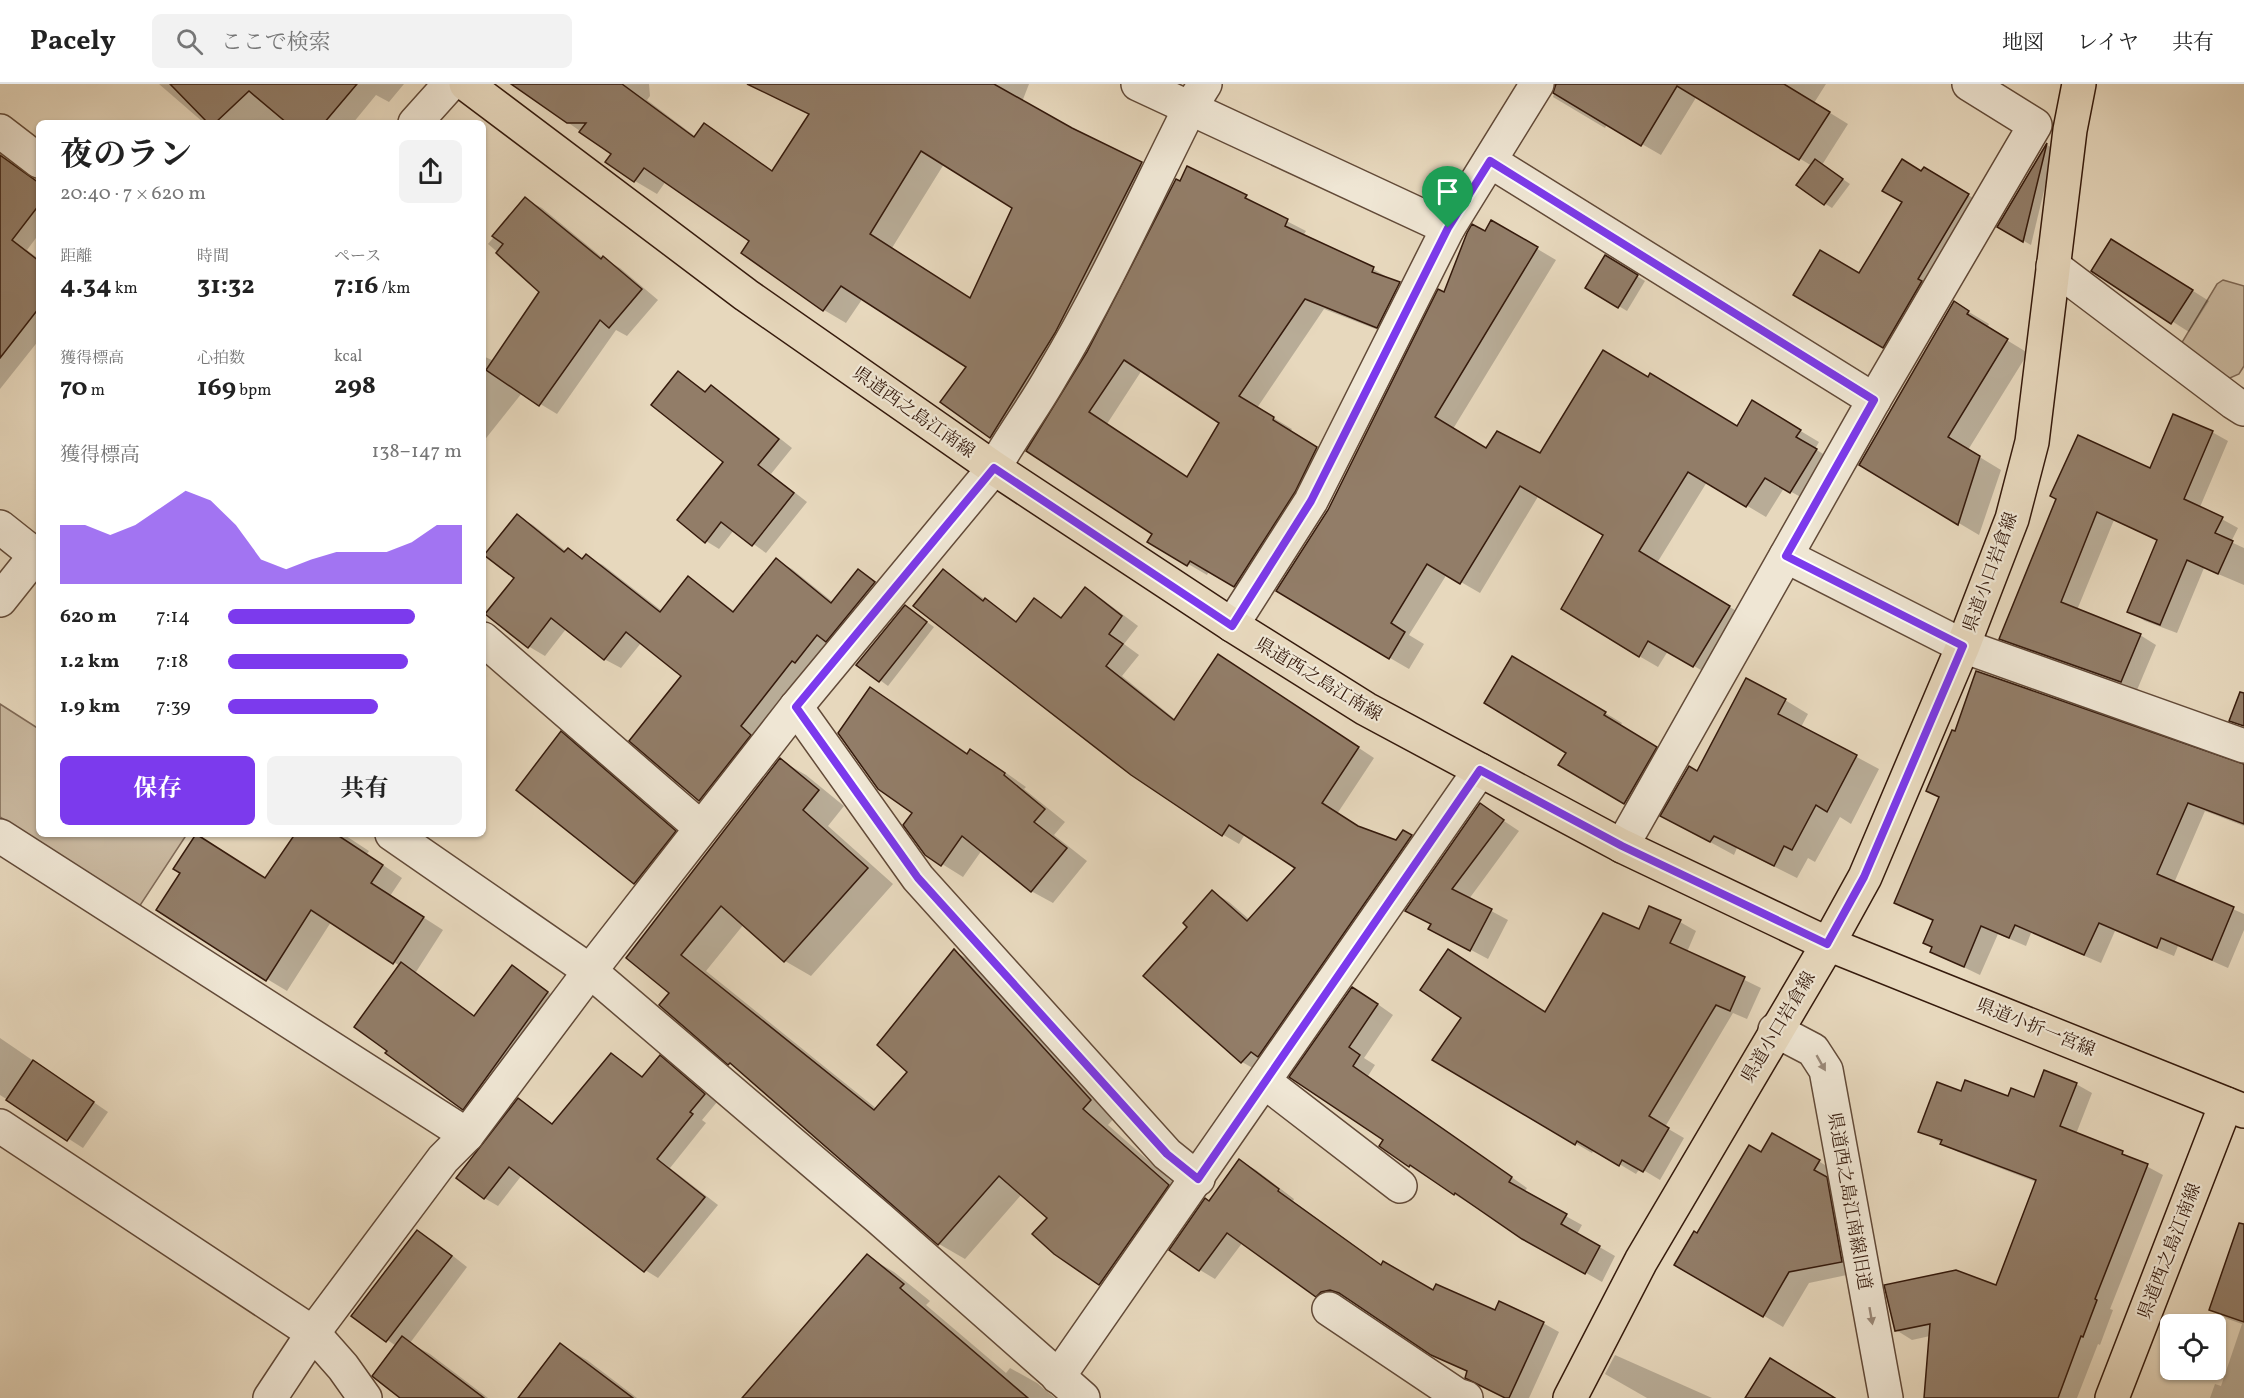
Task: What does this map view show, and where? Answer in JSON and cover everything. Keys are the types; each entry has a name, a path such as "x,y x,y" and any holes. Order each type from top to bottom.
{"main road":[{"name":"県道西之島江南線","path":"465,84 746,295 994,468 1232,626 1366,709 1622,846 1827,944"},
{"name":"県道小口岩倉線","path":"1569,1398 1641,1261 1864,877 1963,646 2012,519 2032,442 2070,130 2079,84"},
{"name":"県道小折一宮線","path":"1827,944 2235,1107"},
{"name":"県道西之島江南線","path":"2112,1398 2235,1107"}],"street":[{"path":"418,120 450,84"},
{"path":"1138,84 1197,96 1448,228"},
{"path":"1232,626 1311,501 1448,228 1537,84"},
{"path":"1969,84 2035,125 2070,130"},
{"path":"270,1398 313,1333 443,1159 467,1135 590,971 796,707 994,468 1063,355 1103,282 1197,96"},
{"path":"1622,846 1874,400 2035,125"},
{"path":"0,131 36,159"},
{"path":"1490,161 1874,400"},
{"path":"2053,266 2244,409"},
{"path":"0,527 36,554"},
{"path":"1786,556 1963,646 2244,746"},
{"path":"0,600 36,557"},
{"path":"486,642 701,828"},
{"path":"796,707 918,878 1167,1154 1198,1179"},
{"path":"396,837 590,971 879,1218 1070,1388 1198,1179 1480,770"},
{"path":"0,836 467,1135"},
{"name":"県道西之島江南線旧道","path":"1775,1030 1813,1050 1826,1070 1886,1398"},
{"path":"1265,1082 1400,1186"},
{"path":"0,1126 313,1333 343,1367 365,1398"},
{"path":"1329,1309 1457,1395 1466,1398"}],"shaded area":[{"path":"2223,280 2244,286 2244,366 2239,374 2230,378 2210,371 2181,344 2217,284"},
{"path":"0,704 36,727 36,837 185,837 139,907 0,817"}],"building":[{"path":"170,84 357,84 327,120 283,120 249,91 218,120 205,120"},
{"path":"511,84 622,84 694,137 704,123 772,171 809,114 747,84 994,84 1072,128 1142,162 1055,333 990,438 940,402 966,367 841,286 823,311 741,253 749,241 644,168 634,182 605,162 611,154 579,132 586,123 567,123","holes":["921,151 1012,208 970,298 870,234"]},
{"path":"1556,84 1784,84 1830,112 1799,160 1677,86 1641,146 1553,93"},
{"path":"2047,143 2023,242 1997,227"},
{"path":"0,155 36,181 36,209 12,240 36,259 36,312 0,358"},
{"path":"1815,159 1843,179 1824,205 1796,185"},
{"path":"1902,159 1921,171 1924,167 1969,194 1918,279 1922,281 1883,348 1793,295 1820,250 1859,273 1902,202 1882,191"},
{"path":"1187,166 1247,195 1245,198 1288,219 1285,226 1374,267 1372,272 1400,282 1377,328 1305,299 1239,396 1317,447 1295,492 1234,587 1190,561 1187,566 1147,542 1152,534 1026,451 1087,352 1176,179 1180,181","holes":["1124,360 1219,423 1187,477 1089,412"]},
{"path":"525,197 601,259 603,256 642,289 609,328 600,320 539,406 486,370 539,292 496,253 503,244 492,236"},
{"path":"1491,220 1538,247 1435,417 1486,448 1497,431 1540,453 1603,350 1648,377 1650,373 1737,426 1752,400 1801,430 1796,437 1817,449 1790,493 1765,478 1746,507 1688,472 1639,551 1730,606 1693,667 1648,641 1639,657 1561,609 1603,535 1520,486 1460,584 1427,564 1391,623 1405,632 1389,659 1276,591 1328,510 1438,289 1444,292 1472,224 1485,231"},
{"path":"2111,239 2193,290 2171,324 2091,271"},
{"path":"1605,255 1638,275 1618,308 1585,288"},
{"path":"1954,301 1969,311 1967,314 2008,339 1948,437 1980,456 1958,525 1859,465"},
{"path":"678,371 705,392 711,385 779,439 758,465 794,493 752,546 721,522 705,543 677,520 723,462 651,405"},
{"path":"2173,414 2213,431 2184,499 2223,517 2215,533 2233,541 2218,574 2187,560 2160,625 2127,612 2157,540 2097,512 2061,602 2141,634 2121,682 1999,639 2056,499 2050,496 2078,435 2150,468"},
{"path":"517,514 564,552 568,548 582,559 586,554 660,612 688,576 733,612 776,558 831,603 858,569 875,582 826,642 817,635 795,663 792,661 741,726 751,735 699,801 629,741 681,676 626,632 604,660 551,618 528,648 486,615 514,578 486,557 486,553"},
{"path":"943,569 983,601 985,598 1016,622 1034,598 1061,618 1085,587 1122,616 1109,634 1123,644 1106,666 1174,720 1218,654 1359,747 1322,803 1358,826 1396,840 1403,830 1412,835 1258,1057 1251,1052 1241,1063 1143,976 1187,927 1183,923 1212,890 1247,921 1295,868 1229,825 1222,836 1131,775 913,606"},
{"path":"905,605 927,622 879,682 856,665"},
{"path":"1512,656 1606,712 1604,715 1657,747 1624,804 1558,765 1566,753 1484,703"},
{"path":"1976,671 2244,764 2244,824 2188,803 2157,874 2234,907 2212,960 2161,938 2157,948 2099,923 2084,955 2015,925 2009,938 1981,926 1964,967 1930,952 1932,947 1923,943 1933,920 1894,903 1939,797 1926,791 1952,730 1955,731"},
{"path":"1746,678 1786,699 1778,714 1857,755 1827,812 1816,805 1792,850 1784,846 1774,866 1714,836 1710,842 1660,816 1689,766 1697,771"},
{"path":"870,687 967,754 970,749 1005,773 1004,775 1045,809 1034,822 1067,848 1031,892 962,836 941,866 925,855 903,825 912,813 878,789 838,733"},
{"path":"2240,692 2244,693 2244,726 2229,721"},
{"path":"561,731 676,831 634,884 516,790"},
{"path":"780,758 819,790 803,810 868,868 784,962 721,906 681,955 874,1110 907,1072 877,1045 954,949 1091,1100 1083,1109 1169,1185 1099,1285 1054,1254 1032,1234 1047,1218 999,1176 938,1245 730,1063 728,1065 659,1005 669,993 626,958"},
{"path":"1480,803 1504,820 1452,889 1492,909 1470,951 1428,929 1431,924 1405,911"},
{"path":"194,837 201,837 265,878 293,837 341,837 383,865 371,883 424,917 393,964 311,910 266,981 156,910 180,873 173,869"},
{"path":"1649,906 1681,920 1670,943 1745,977 1730,1011 1716,1005 1649,1116 1669,1128 1643,1172 1622,1160 1619,1166 1577,1141 1575,1145 1432,1060 1461,1018 1420,990 1448,949 1545,1012 1603,913 1639,929"},
{"path":"401,962 474,1016 512,965 548,992 463,1110 385,1053 387,1051 354,1027"},
{"path":"1352,987 1378,1004 1349,1047 1360,1055 1353,1066 1512,1177 1509,1182 1567,1214 1561,1224 1600,1246 1585,1274 1522,1239 1455,1193 1454,1195 1410,1165 1409,1167 1379,1146 1383,1140 1289,1077"},
{"path":"611,1053 642,1077 660,1055 705,1094 690,1112 693,1114 657,1159 705,1197 644,1272 509,1167 484,1199 456,1178 518,1098 552,1124"},
{"path":"33,1060 94,1102 67,1141 6,1100"},
{"path":"2044,1070 2077,1083 2060,1126 2123,1151 2122,1154 2148,1164 2058,1398 1924,1398 1930,1324 1895,1331 1884,1285 1956,1270 1996,1285 2036,1180 1940,1144 1942,1140 1918,1132 1937,1082 1961,1091 1965,1080 2008,1096 2011,1088 2034,1097"},
{"path":"1772,1133 1820,1160 1814,1170 1827,1177 1842,1262 1789,1272 1763,1317 1674,1265 1694,1231 1697,1233 1749,1145 1761,1152"},
{"path":"1239,1159 1279,1189 1278,1191 1381,1265 1383,1261 1433,1290 1436,1284 1495,1310 1499,1301 1544,1322 1509,1398 1465,1378 1467,1371 1431,1355 1339,1293 1330,1290 1321,1292 1316,1297 1227,1233 1199,1271 1169,1250 1205,1198 1209,1201"},
{"path":"2239,1223 2244,1224 2244,1322 2209,1310"},
{"path":"417,1230 452,1256 386,1342 351,1316"},
{"path":"867,1254 904,1284 900,1288 1028,1398 742,1398"},
{"path":"402,1336 484,1398 400,1398 372,1376"},
{"path":"560,1343 633,1398 518,1398"},
{"path":"1770,1358 1835,1398 1745,1398"}],"route":[{"path":"1490,161 1874,400 1786,556 1963,646 1864,877 1827,944 1622,846 1480,770 1198,1179 1167,1154 918,878 796,707 994,468 1232,626 1311,501 1448,228 1490,161"}]}
